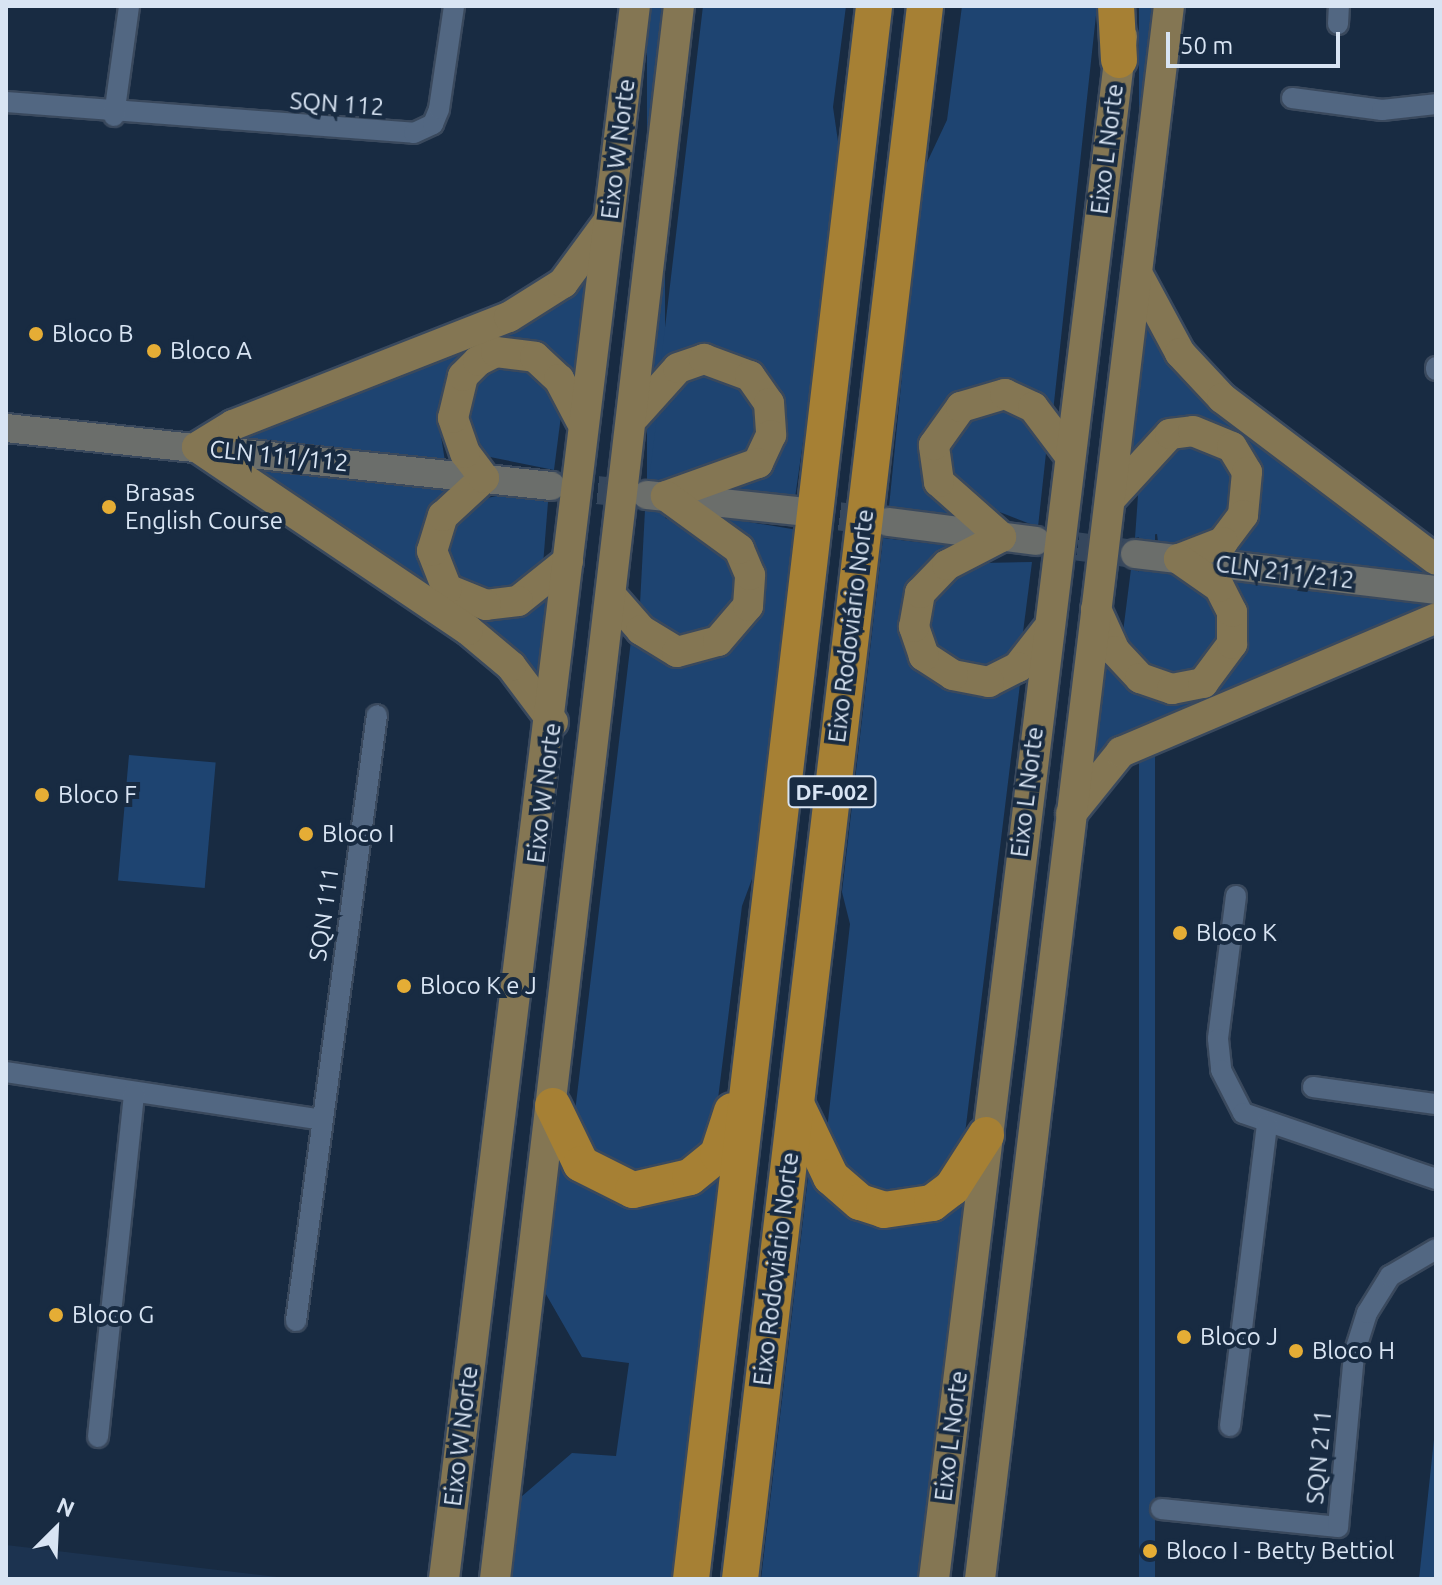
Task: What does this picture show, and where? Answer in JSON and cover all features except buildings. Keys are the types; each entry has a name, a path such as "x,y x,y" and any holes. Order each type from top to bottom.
{"highway":[{"name":"Eixo Rodoviário Norte","path":"740,1579 925,6"},
{"path":"1116,6 1119,60"},
{"name":"Eixo Rodoviário Norte","path":"691,1579 872,14"},
{"path":"553,1106 581,1164 601,1178 633,1190 664,1189 690,1177 718,1154 730,1122 759,993"},
{"path":"795,1102 831,1177 860,1202 884,1210 932,1203 960,1177 986,1135"}],"main road":[{"name":"Eixo W Norte","path":"444,1579 553,722 581,421 610,218 635,6"},
{"name":"Eixo W Norte","path":"495,1579 615,600 679,6"},
{"name":"Eixo L Norte","path":"934,1579 1067,452 1125,6"},
{"name":"Eixo L Norte","path":"980,1579 1069,817 1112,497 1169,6"},
{"path":"553,722 511,666 468,630 197,447 233,425 509,317 563,283 610,218"},
{"path":"1137,273 1180,353 1222,398 1436,560"},
{"path":"568,561 508,603 470,603 447,589 433,561 436,530 484,478 465,453 453,418 463,376 478,361 496,352 535,357 559,379 581,421"},
{"path":"635,416 678,368 704,359 736,367 769,403 771,435 758,463 657,496"},
{"path":"1046,631 1018,667 989,682 953,675 917,643 920,593 947,565 1001,537 939,482 934,445 950,417 990,395 1021,399 1067,452"},
{"path":"1112,497 1170,434 1193,431 1232,447 1247,472 1243,515 1223,542 1179,559"},
{"path":"615,600 641,630 677,652 718,641 748,606 750,575 739,549 657,496"},
{"path":"1096,609 1115,651 1140,678 1172,689 1203,683 1232,644 1232,612 1219,587 1179,559"},
{"path":"1069,817 1121,752 1436,618"}],"street":[{"path":"114,116 129,6"},
{"name":"SQN 112","path":"6,102 114,116 426,130 439,109 454,6"},
{"path":"1292,98 1382,110 1436,104"},
{"name":"CLN 111/112","path":"6,428 551,486"},
{"path":"657,496 796,511"},
{"path":"888,522 1036,541"},
{"name":"CLN 211/212","path":"1135,554 1436,590"},
{"name":"SQN 111","path":"296,1321 377,715"},
{"path":"1236,896 1218,1039 1221,1070 1243,1113 1267,1124 1436,1179"},
{"path":"6,1072 322,1120"},
{"path":"1313,1087 1436,1104"},
{"path":"98,1437 134,1093"},
{"path":"1230,1426 1267,1124"},
{"name":"SQN 211","path":"1161,1509 1338,1527 1354,1354 1367,1313 1390,1276 1436,1249"}],"shaded area":[{"path":"647,6 665,6 665,1579 647,1579"},
{"path":"703,6 846,6 833,107 842,169 795,498 719,490 759,475 765,371 715,349 660,370"},
{"path":"962,6 1097,6 1053,412 1037,399 938,414 962,519 889,507 922,173 947,120"},
{"path":"1139,6 1155,6 1155,1579 1139,1579"},
{"path":"593,256 578,392 542,350 447,382 437,412 445,461 238,442 491,334"},
{"path":"1145,311 1436,572 1436,576 1232,551 1255,469 1169,425 1146,436 1127,460"},
{"path":"500,363 532,366 562,408 554,470 480,455 461,399 469,383"},
{"path":"707,371 750,388 763,427 747,458 709,474 649,480 658,409 672,384"},
{"path":"1017,407 1047,444 1038,527 974,502 952,484 944,443 959,419"},
{"path":"1174,442 1227,454 1239,490 1220,531 1183,543 1158,542 1157,534 1135,538 1139,481"},
{"path":"231,459 455,486 439,502 452,601 553,587 541,688"},
{"path":"506,494 548,502 543,565 535,581 493,595 453,575 444,548 447,530 473,501"},
{"path":"645,510 713,537 737,567 732,614 695,638 668,634 640,604"},
{"path":"719,517 798,530 759,860 742,906 715,1123 692,1162 627,1175 588,1146 575,1112 632,632 652,648 754,613"},
{"path":"883,538 961,547 939,555 915,661 1021,676 963,1150 955,1171 897,1200 856,1185 827,1130 850,924 842,892"},
{"path":"1032,562 1021,648 987,670 941,659 925,630 936,584 983,563"},
{"path":"1153,568 1202,583 1226,623 1209,665 1171,679 1133,660 1123,632 1131,569 1151,575"},
{"path":"1227,578 1436,604 1089,771 1104,656 1210,689"},
{"path":"129,755 216,763 205,888 118,881"},
{"path":"558,1153 643,1204 688,1196 723,1170 674,1579 506,1579 514,1503 572,1453 616,1456 629,1363 582,1357 543,1289"},
{"path":"809,1169 832,1201 972,1192 927,1579 761,1579"},
{"path":"1435,1430 1436,1579 1419,1579"},
{"path":"6,1545 269,1576 295,1579 6,1579"}],"tunnel":[{"path":"556,486 646,495"},
{"path":"798,511 884,522"},
{"path":"1036,541 1135,554"}],"place":[{"name":"Bloco B","path":"36,334"},
{"name":"Bloco A","path":"154,351"},
{"name":"Brasas English Course","path":"109,507"},
{"name":"Bloco F","path":"42,795"},
{"name":"Bloco I","path":"306,834"},
{"name":"Bloco K","path":"1180,933"},
{"name":"Bloco K e J","path":"404,986"},
{"name":"Bloco G","path":"56,1315"},
{"name":"Bloco J","path":"1184,1337"},
{"name":"Bloco H","path":"1296,1351"},
{"name":"Bloco I - Betty Bettiol","path":"1150,1551"}]}
